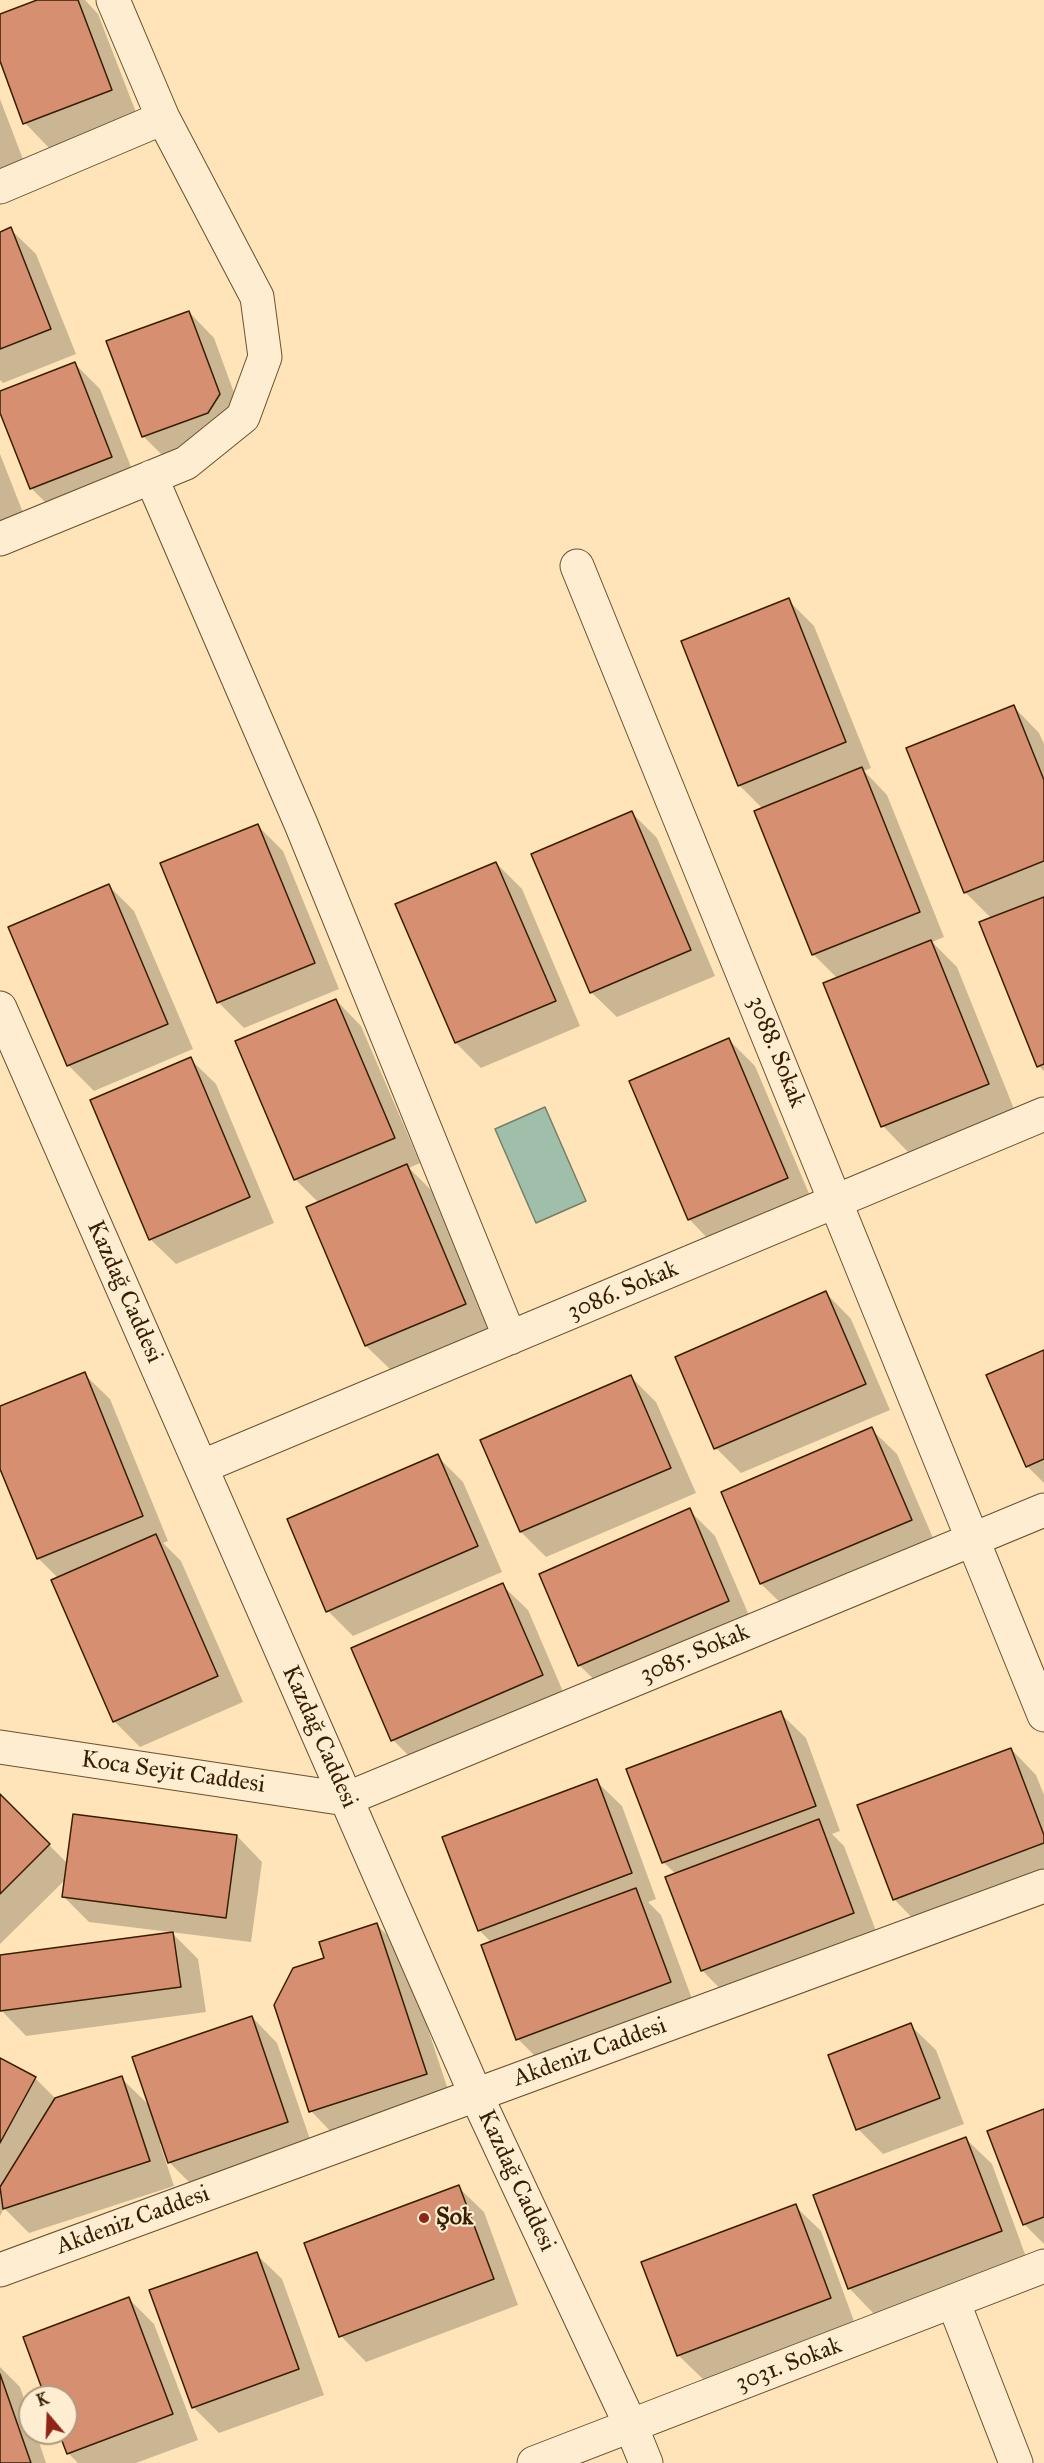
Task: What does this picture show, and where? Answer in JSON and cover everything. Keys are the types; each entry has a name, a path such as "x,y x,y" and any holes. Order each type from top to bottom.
{"street":[{"path":"0,539 186,463 243,417 265,357 257,297 163,118 113,0"},
{"path":"0,187 163,118"},
{"path":"151,477 301,824 510,1338"},
{"name":"3088. Sokak","path":"577,566 1044,1715"},
{"name":"Kazdağ Caddesi","path":"0,1008 476,2095 632,2426 646,2463"},
{"name":"3086. Sokak","path":"201,1467 1044,1114"},
{"name":"3085. Sokak","path":"346,1799 1044,1510"},
{"name":"Koca Seyit Caddesi","path":"0,1747 346,1799"},
{"name":"Akdeniz Caddesi","path":"0,2270 1044,1886"},
{"name":"3031. Sokak","path":"534,2463 1044,2266"},
{"path":"952,2301 1016,2463"}],"shaded area":[{"path":"545,1107 586,1201 536,1223 495,1129"}],"building":[{"path":"37,0 78,0 112,90 23,124 0,61 0,14"},
{"path":"11,227 51,329 0,349 0,232"},
{"path":"189,311 220,394 208,413 142,437 106,341"},
{"path":"75,362 112,457 30,489 0,413 0,391"},
{"path":"789,598 846,742 738,786 681,641"},
{"path":"1014,705 1044,780 1044,861 964,893 906,748"},
{"path":"862,767 920,912 812,955 754,811"},
{"path":"632,811 691,950 590,993 531,854"},
{"path":"258,824 315,963 217,1003 160,863"},
{"path":"496,862 556,1001 455,1043 395,904"},
{"path":"109,884 168,1024 67,1066 8,927"},
{"path":"1044,897 1044,1064 1037,1067 979,922"},
{"path":"931,940 989,1084 881,1127 823,983"},
{"path":"336,999 395,1138 294,1180 235,1041"},
{"path":"729,1038 788,1178 688,1220 629,1081"},
{"path":"191,1057 250,1197 149,1240 90,1100"},
{"path":"407,1164 466,1304 365,1346 306,1207"},
{"path":"826,1291 866,1384 714,1449 675,1357"},
{"path":"1044,1350 1044,1459 1026,1467 986,1375"},
{"path":"85,1372 143,1516 37,1559 0,1469 0,1406"},
{"path":"631,1375 671,1468 520,1532 480,1440"},
{"path":"872,1427 912,1520 760,1584 721,1492"},
{"path":"438,1454 478,1546 326,1612 287,1519"},
{"path":"690,1508 729,1601 578,1666 539,1574"},
{"path":"156,1534 218,1676 113,1722 51,1580"},
{"path":"503,1583 543,1675 391,1741 351,1648"},
{"path":"781,1711 816,1806 662,1863 626,1769"},
{"path":"1011,1748 1044,1835 1044,1843 893,1900 857,1805"},
{"path":"597,1779 632,1873 478,1931 442,1837"},
{"path":"0,1794 50,1844 0,1894"},
{"path":"73,1814 237,1835 226,1918 62,1897"},
{"path":"819,1819 854,1913 701,1971 665,1877"},
{"path":"636,1888 671,1982 516,2040 481,1945"},
{"path":"377,1923 427,2074 309,2112 274,2005 293,1968 324,1958 319,1942"},
{"path":"173,1932 181,1987 0,2011 0,1955"},
{"path":"252,2016 288,2122 168,2163 132,2057"},
{"path":"911,2023 940,2098 856,2130 828,2055"},
{"path":"0,2058 36,2077 0,2143"},
{"path":"122,2076 150,2161 3,2209 0,2187 55,2098"},
{"path":"1044,2109 1044,2217 1023,2225 987,2131"},
{"path":"966,2137 1002,2231 848,2289 813,2195"},
{"path":"459,2185 494,2279 339,2337 304,2243"},
{"path":"796,2204 831,2298 677,2356 641,2262"},
{"path":"257,2252 299,2369 192,2408 149,2290"},
{"path":"129,2297 173,2414 67,2454 64,2445 78,2445 78,2385 41,2385 23,2337"},
{"path":"0,2374 18,2426 18,2445 25,2445 31,2463 0,2463"}],"place":[{"name":"Şok","path":"424,2218"}]}
